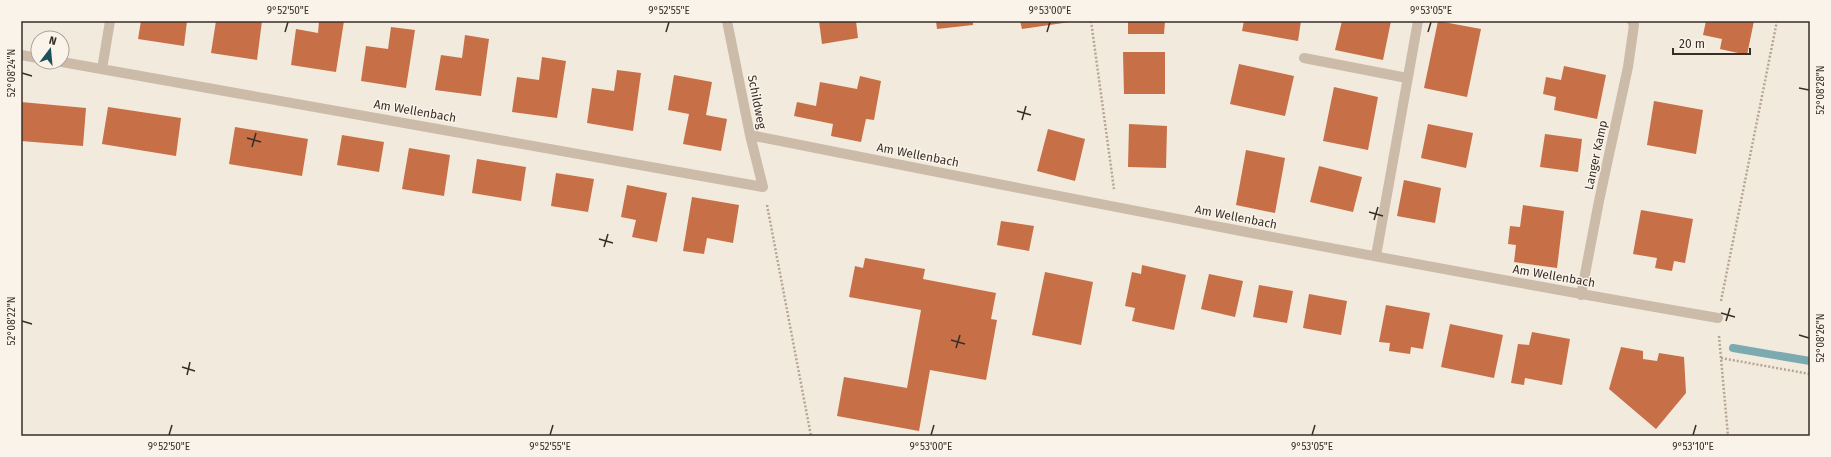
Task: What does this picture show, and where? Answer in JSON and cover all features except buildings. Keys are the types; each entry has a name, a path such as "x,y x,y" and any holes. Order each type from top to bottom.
{"street":[{"path":"102,69 110,21"},
{"name":"Schildweg","path":"727,21 750,135 763,187"},
{"path":"1376,256 1418,21"},
{"name":"Langer Kamp","path":"1581,295 1599,201 1628,67 1634,25 1632,21"},
{"path":"1304,58 1407,78"},
{"name":"Am Wellenbach","path":"70,63 763,187"},
{"name":"Am Wellenbach","path":"750,135 1116,207 1581,295 1718,318"}],"path":[{"path":"1090,21 1116,207"},
{"path":"1728,436 1718,318 1777,21"},
{"path":"763,187 811,436"},
{"path":"1721,358 1810,374"}],"waterway":[{"path":"1733,348 1810,361"}]}
